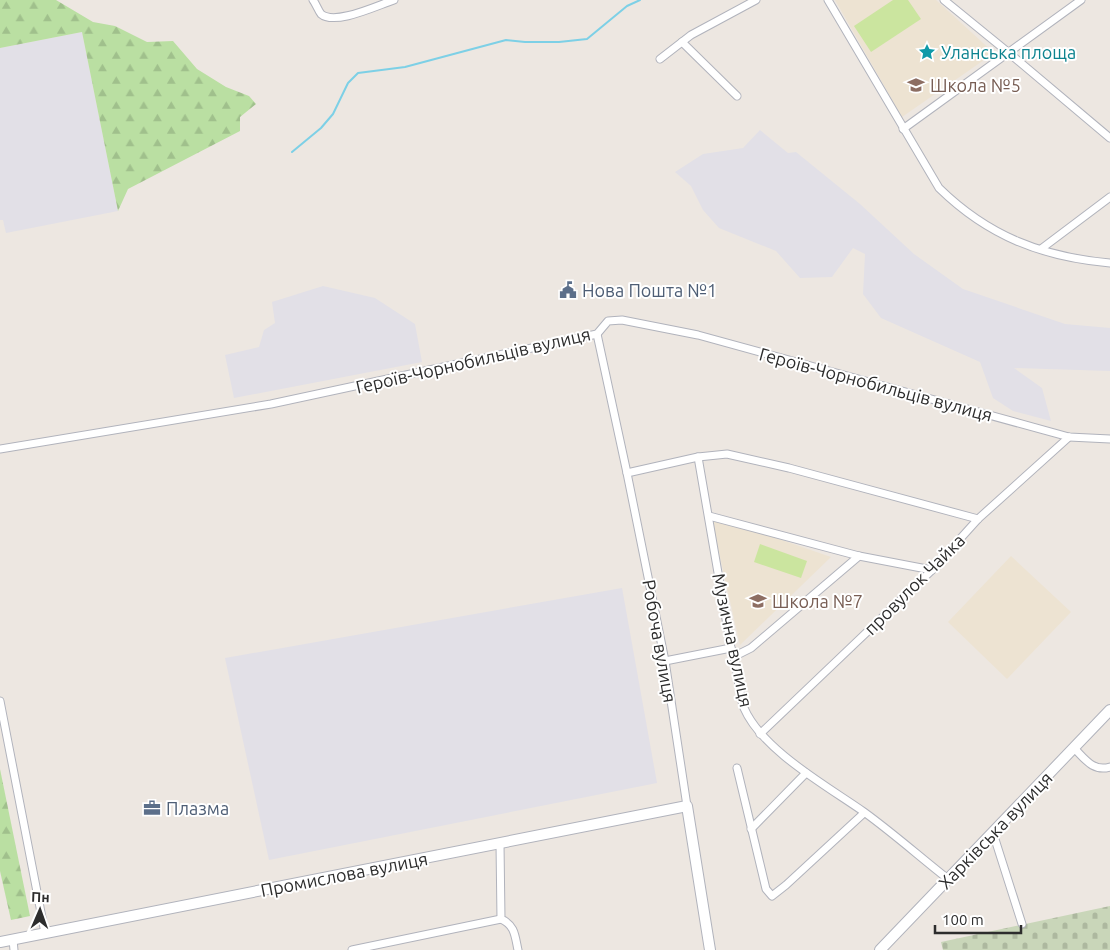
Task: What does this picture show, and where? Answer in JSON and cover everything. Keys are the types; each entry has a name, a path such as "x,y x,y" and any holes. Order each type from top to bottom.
{"street":[{"path":"313,0 320,13 330,18 348,16 394,0"},
{"path":"660,59 682,42 756,0"},
{"path":"828,0 939,188 956,204 995,232 1041,249 1077,259 1110,263"},
{"path":"944,0 1110,138"},
{"path":"903,129 1081,0"},
{"path":"682,42 737,96"},
{"path":"1041,249 1110,197"},
{"name":"Героїв-Чорнобильців вулиця","path":"0,449 271,404 597,334 608,321 622,320 698,335 1069,437 1110,439"},
{"name":"Робоча вулиця","path":"597,334 665,661 710,950"},
{"name":"провулок Чайка","path":"760,734 932,570 978,518 1069,437"},
{"path":"627,473 698,457 727,454 978,518"},
{"name":"Музична вулиця","path":"698,457 731,648 744,707 760,734 806,773 864,812 948,879"},
{"path":"709,516 859,556 932,570"},
{"path":"734,656 751,648 859,556"},
{"path":"665,661 731,648"},
{"path":"0,701 45,933"},
{"name":"Харківська вулиця","path":"880,950 1110,710"},
{"path":"1074,748 1092,766 1102,769 1110,767"},
{"path":"737,768 766,889 772,896 864,812"},
{"path":"751,829 806,773"},
{"name":"Промислова вулиця","path":"0,942 13,945 45,933 687,806"},
{"path":"993,833 1022,924"},
{"path":"500,844 501,919"},
{"path":"352,950 501,919 513,927 518,950"}],"shaded area":[{"name":"Школа №5","path":"835,0 936,0 994,53 902,117"},
{"path":"82,32 118,211 6,233 3,220 0,220 0,48"},
{"path":"760,130 788,153 796,152 860,204 914,254 963,289 1065,324 1110,328 1110,371 1014,368 1042,388 1051,421 1013,411 993,398 980,362 881,318 863,294 865,254 853,248 832,277 800,278 776,251 719,228 703,210 691,186 675,172 703,154 743,148"},
{"path":"323,286 375,298 415,324 422,362 234,398 225,355 259,347 264,330 275,323 272,302"},
{"name":"Школа №7","path":"726,521 831,557 740,645 712,522"},
{"path":"1011,556 1071,612 1007,679 948,622"},
{"path":"622,588 657,783 269,860 225,658"}],"green space":[{"path":"0,0 56,0 93,22 115,26 147,42 173,41 197,69 226,87 249,96 256,104 240,117 240,131 128,189 118,211 82,32 0,48"},
{"path":"893,0 908,0 921,19 871,52 854,26"},
{"path":"760,544 807,561 801,578 754,562"},
{"path":"0,769 30,916 11,920 0,871"},
{"path":"1110,906 1110,950 943,950 941,942"}],"waterway":[{"path":"292,152 321,128 333,114 348,83 358,73 405,67 506,40 559,42 587,39 627,6 640,0"}],"place":[{"name":"Уланська площа","path":"927,52"},
{"name":"Школа №5","path":"916,85"},
{"name":"Нова Пошта №1","path":"568,290"},
{"name":"Школа №7","path":"758,601"},
{"name":"Плазма","path":"152,808"}]}
